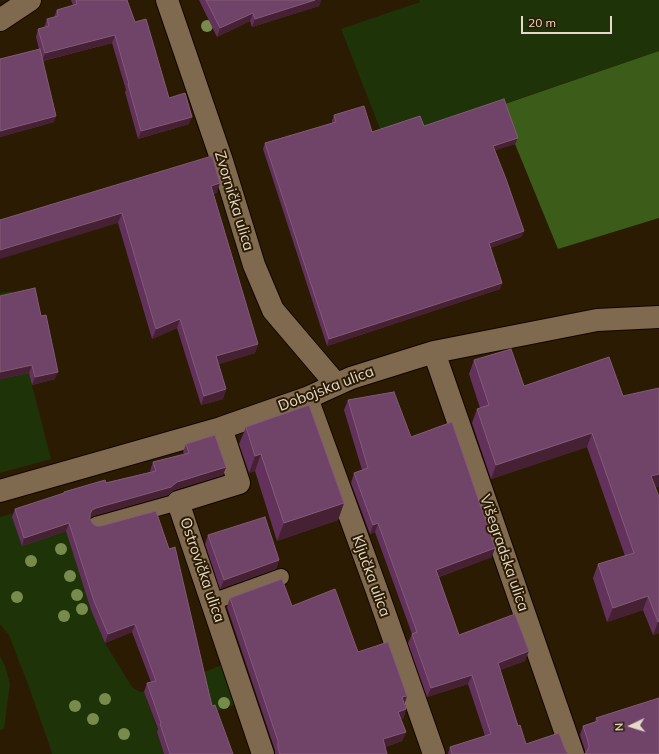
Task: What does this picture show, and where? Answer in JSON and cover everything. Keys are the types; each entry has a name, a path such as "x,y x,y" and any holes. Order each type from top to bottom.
{"street":[{"name":"Zvornička ulica","path":"167,0 222,161 254,265 273,310 336,384"},
{"path":"0,20 26,1"},
{"name":"Dobojska ulica","path":"0,491 221,428 307,398 352,378 434,352 597,320 659,318"},
{"name":"Višegradska ulica","path":"434,352 574,754"},
{"name":"Ključka ulica","path":"307,398 372,576 434,754"},
{"name":"Ostrovička ulica","path":"221,428 239,483 178,502 212,602 260,753"}],"lane":[{"path":"96,525 178,502"},
{"path":"212,602 281,577"}],"green space":[{"path":"419,0 659,0 659,51 433,128 382,134 341,29 420,2"},
{"path":"659,51 659,218 558,249 515,144 502,105"},
{"path":"12,291 32,385 51,459 0,473 0,293"},
{"path":"53,502 61,532 67,531 90,607 105,643 132,687 140,692 144,692 158,731 157,732 164,754 52,754 9,635 0,624 0,517"},
{"path":"0,656 5,666 10,684 4,729 0,730"},
{"path":"222,665 236,704 212,713 200,674"}],"building":[{"path":"76,0 127,0 135,22 146,19 169,98 185,93 192,117 141,131 115,35 45,53 38,29 49,26 47,19 58,16 57,10 77,4"},
{"path":"206,0 315,0 255,19 253,13 220,28"},
{"path":"40,49 56,116 0,131 0,59"},
{"path":"504,99 518,138 493,146 524,231 489,243 502,283 329,339 265,143 336,122 334,115 364,106 372,132 420,116 424,126"},
{"path":"212,156 220,183 211,186 258,344 216,356 226,389 204,396 180,319 156,329 122,213 0,250 0,220"},
{"path":"35,288 41,316 46,315 58,372 35,377 32,365 0,372 0,296"},
{"path":"511,349 524,386 609,357 623,396 659,388 659,474 651,476 659,497 658,622 648,596 613,608 598,564 634,553 592,433 496,465 477,409 489,405 474,360"},
{"path":"394,392 411,437 452,422 495,548 436,570 459,635 515,614 529,651 498,663 518,726 520,725 526,744 559,733 568,754 452,754 450,747 491,734 472,675 431,688 412,634 417,632 378,523 373,525 354,473 368,468 348,400"},
{"path":"309,405 344,503 284,523 261,454 255,456 246,427"},
{"path":"215,435 226,467 177,482 171,487 96,508 92,510 90,514 90,519 93,524 96,526 101,526 156,511 169,549 175,547 212,706 215,705 233,754 170,754 147,683 156,681 135,624 108,634 94,601 69,523 24,538 15,509 105,480 106,483 156,471 153,462 189,453 186,444"},
{"path":"265,517 279,560 224,580 208,535"},
{"path":"282,579 292,606 335,589 358,652 388,642 407,696 402,697 406,709 398,712 406,732 383,739 387,754 280,754 278,741 230,598"},
{"path":"659,698 659,754 584,754 589,747 583,726 598,721 596,718"}]}
